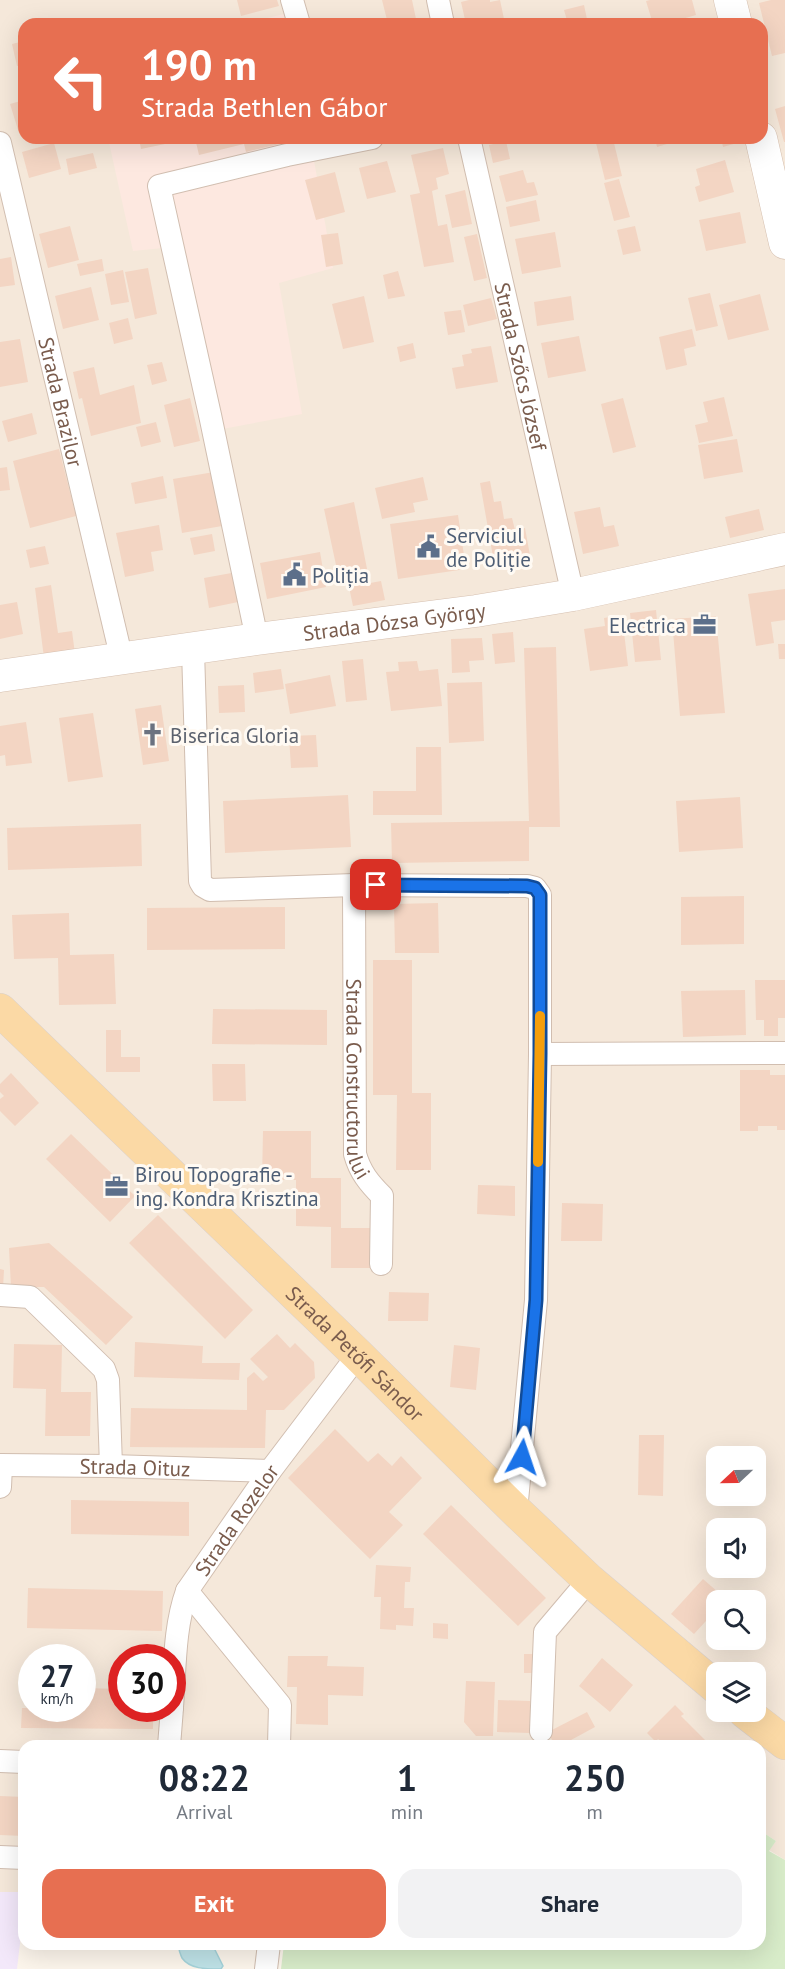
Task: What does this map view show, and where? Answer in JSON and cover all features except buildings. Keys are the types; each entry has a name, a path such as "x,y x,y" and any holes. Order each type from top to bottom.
{"main road":[{"path":"730,0 734,18"},
{"path":"762,144 785,243"},
{"name":"Strada Dózsa György","path":"0,676 193,650 256,639 476,611 573,595 785,549"},
{"name":"Strada Petőfi Sándor","path":"0,1010 358,1355 516,1511 589,1580 706,1679"},
{"path":"758,1722 785,1743"}],"street":[{"path":"292,0 297,18"},
{"path":"438,0 442,18"},
{"name":"Strada Brazilor","path":"0,143 122,660"},
{"path":"256,639 159,186 324,144"},
{"name":"Strada Szőcs József","path":"470,144 573,595"},
{"path":"193,650 200,881 202,886 210,890 354,885 527,886 535,888 540,895 536,1300 516,1511"},
{"name":"Strada Constructorului","path":"354,885 355,1154 366,1179 382,1196 381,1264"},
{"path":"540,1054 785,1053"},
{"path":"0,1295 30,1297 104,1369 108,1380 111,1466"},
{"name":"Strada Rozelor","path":"177,1644 182,1604 187,1591 270,1471 358,1355"},
{"name":"Strada Oituz","path":"0,1472 111,1466 270,1471"},
{"path":"541,1731 545,1632 589,1580"},
{"path":"187,1591 280,1705 279,1740"},
{"name":"Strada Rozelor","path":"169,1740 171,1722"},
{"path":"0,1761 18,1762"},
{"path":"0,1857 18,1858"},
{"path":"266,1969 268,1950"}],"shaded area":[{"path":"0,0 785,0 785,1860 769,1850 776,1841 766,1834 766,1740 18,1740 18,1892 0,1892"},
{"path":"284,14 285,18 268,18"},
{"path":"109,144 311,144 333,268 279,283 302,414 201,433 163,248 133,251"},
{"path":"0,1892 18,1892 19,1950 17,1969 0,1969"}],"green space":[{"path":"766,1834 776,1841 769,1851 785,1860 785,1969 281,1969 283,1950 766,1950"}],"water":[{"path":"179,1950 215,1950 223,1966 221,1969 198,1968 185,1962"}],"slow traffic":[{"path":"538,1162 540,1016"}],"place":[{"name":"Serviciul de Poliție","path":"428,547"},
{"name":"Poliția","path":"294,575"},
{"name":"Electrica","path":"704,625"},
{"name":"Biserica Gloria","path":"152,735"},
{"name":"Birou Topografie - ing. Kondra Krisztina","path":"117,1186"}],"route":[{"path":"376,885 527,886 535,888 540,895 536,1300 522,1457"}]}
